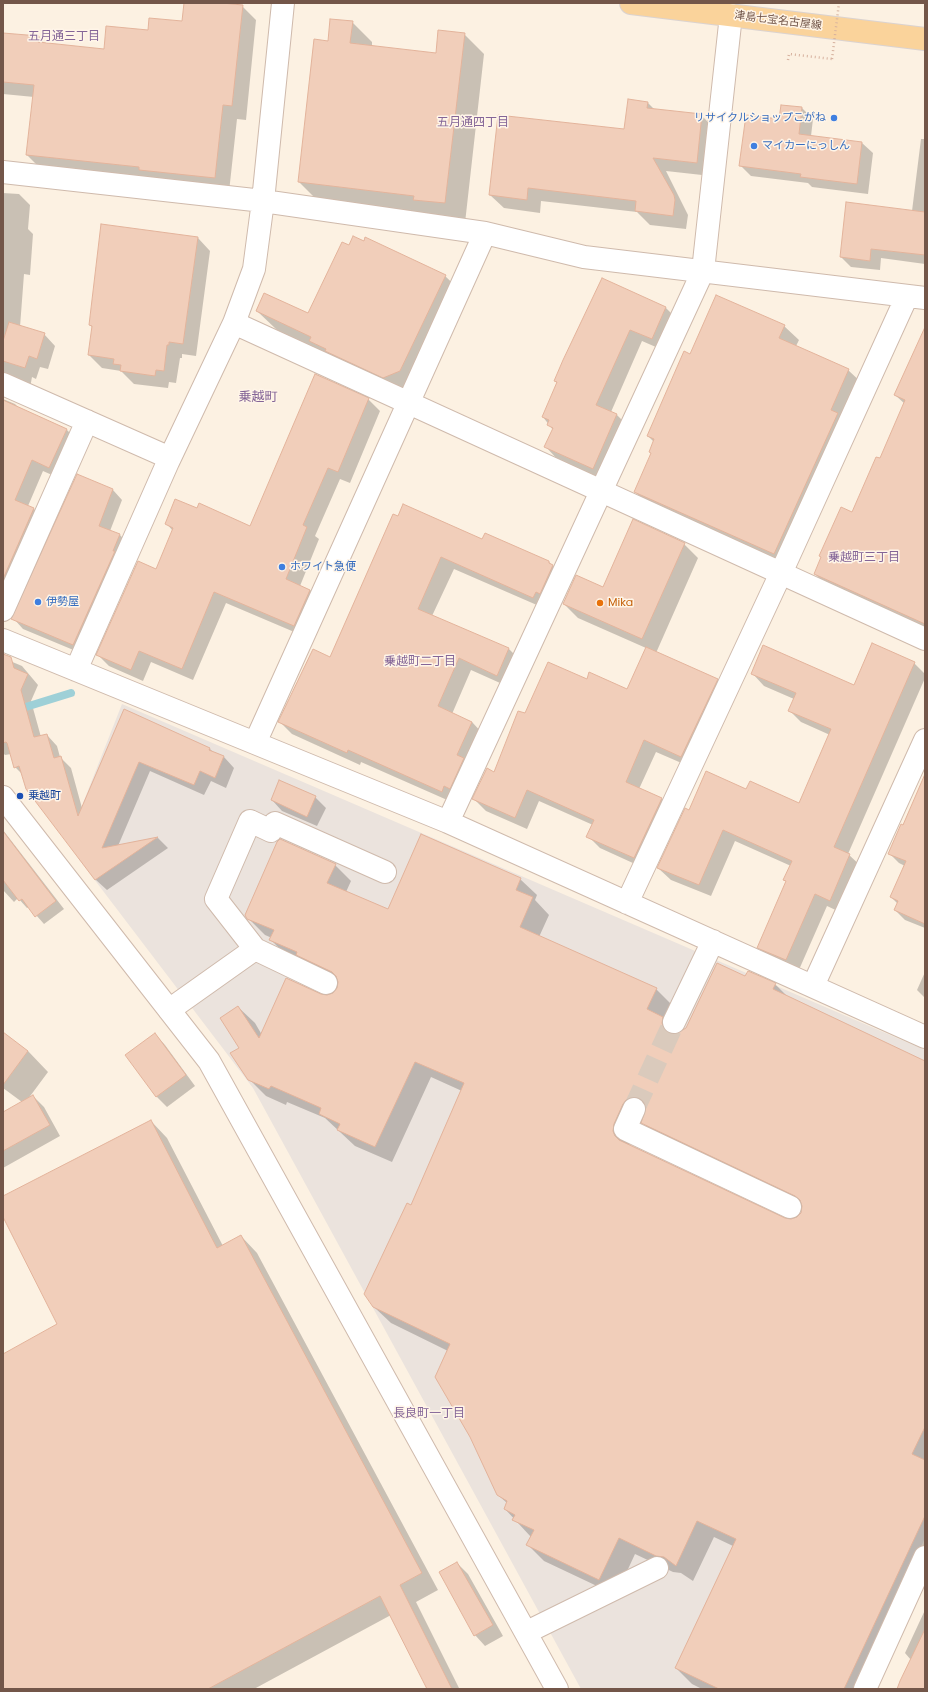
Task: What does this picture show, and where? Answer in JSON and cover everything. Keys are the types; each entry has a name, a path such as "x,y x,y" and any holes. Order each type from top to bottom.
{"main road":[{"name":"津島七宝名古屋線","path":"630,3 686,6 731,15 925,39"}],"street":[{"path":"76,670 170,458 234,323 254,270 263,201 284,3"},
{"path":"448,822 703,271 731,15"},
{"path":"3,172 263,201 485,233 584,257 916,297 781,573 628,903"},
{"path":"255,743 485,233"},
{"path":"234,323 925,639"},
{"path":"3,384 170,458"},
{"path":"3,610 87,421"},
{"path":"3,640 448,822 925,1037"},
{"path":"813,986 925,740"},
{"path":"3,797 210,1061 527,1632 557,1689"},
{"path":"326,983 255,950 216,899 250,821 271,831 275,823 385,872"},
{"path":"674,1022 713,941"},
{"path":"169,1010 255,950"},
{"path":"634,1109 625,1129 790,1207"},
{"path":"865,1689 925,1557"},
{"path":"527,1632 657,1568"}],"path":[{"path":"788,60 789,54 832,59 838,3"}],"shaded area":[{"path":"122,704 925,1050 925,1538 857,1689 581,1689 253,1088 78,858 91,848 83,803"}],"building":[{"path":"184,3 222,3 243,5 232,106 223,105 215,178 139,170 139,167 26,155 34,85 3,82 3,33 39,36 38,42 104,49 106,26 148,30 149,18 182,21"},
{"path":"330,19 353,21 350,43 436,53 438,30 465,33 445,203 413,200 414,196 298,182 314,39 328,41"},
{"path":"628,99 648,102 647,108 702,114 697,163 653,158 674,195 675,200 673,216 635,211 636,201 528,188 527,200 489,195 498,115 624,129"},
{"path":"781,105 802,107 799,134 862,142 857,184 800,177 801,174 739,166 746,115 779,119"},
{"path":"846,202 925,212 925,255 871,249 870,261 840,257"},
{"path":"101,224 198,237 183,344 169,342 169,345 167,345 164,371 156,370 155,376 120,371 121,365 113,364 114,359 88,355 92,326 89,325"},
{"path":"353,236 364,241 365,237 446,275 400,371 383,378 325,351 326,349 309,341 311,337 256,311 264,293 308,313 342,242 349,245"},
{"path":"602,278 666,307 652,339 630,330 596,405 617,414 593,469 544,447 553,428 547,425 549,420 542,417 557,382 554,381 563,360"},
{"path":"716,295 785,325 779,338 849,369 831,410 838,413 774,554 634,492 651,453 649,452 654,439 647,436 684,351 690,354"},
{"path":"9,322 45,333 37,359 29,356 25,368 3,361 3,341"},
{"path":"925,327 925,624 814,574 821,557 819,556 841,507 852,512 876,457 880,458 905,400 894,395"},
{"path":"315,374 369,398 338,472 328,468 303,525 307,527 286,579 310,590 294,626 214,592 182,669 139,651 131,670 96,655 138,561 156,569 173,528 165,524 175,499 197,508 199,503 250,526"},
{"path":"3,400 67,429 49,468 32,460 15,500 34,508 3,579"},
{"path":"77,474 113,489 99,526 120,534 113,551 115,551 73,645 11,619"},
{"path":"403,504 482,539 485,533 549,561 549,563 553,565 540,594 536,592 533,598 441,557 418,609 509,648 497,676 459,658 438,706 472,722 457,755 464,758 450,789 444,786 442,792 348,750 347,753 278,722 313,649 330,657 393,514 398,516"},
{"path":"633,519 685,543 642,639 563,604 576,575 603,587"},
{"path":"872,643 915,662 834,847 850,854 830,901 815,894 786,960 757,948 786,881 783,880 792,861 723,830 699,885 657,868 685,808 689,810 706,771 746,789 750,781 799,803 831,729 788,711 796,693 751,674 763,645 854,685"},
{"path":"646,647 718,679 681,757 644,740 626,782 662,798 634,858 586,837 594,820 527,790 515,818 472,799 487,768 494,772 518,711 525,713 548,662 587,679 589,672 627,689"},
{"path":"3,654 11,657 14,668 28,674 21,690 34,737 47,734 54,758 61,756 78,816 124,709 210,748 209,750 224,756 215,778 200,771 194,785 139,762 102,848 158,837 95,880 26,789 19,766 14,768 7,743 3,743"},
{"path":"925,774 925,924 894,910 898,901 890,897 906,861 888,854 901,824 903,825"},
{"path":"279,780 316,796 307,817 271,800"},
{"path":"3,831 56,901 35,917 22,899 19,901 3,880"},
{"path":"421,834 521,878 516,890 533,897 520,927 657,988 647,1009 663,1017 662,1023 664,1029 669,1033 675,1034 686,1028 717,963 745,976 748,971 776,983 773,989 925,1061 925,1427 912,1454 925,1460 925,1516 844,1689 719,1689 675,1668 736,1539 697,1521 676,1566 664,1557 656,1556 619,1538 599,1580 526,1545 534,1530 512,1520 515,1515 504,1509 507,1501 497,1495 470,1437 435,1377 450,1344 373,1307 364,1294 407,1203 411,1205 464,1083 415,1062 375,1147 337,1130 340,1124 319,1114 321,1108 271,1086 269,1089 248,1080 230,1053 239,1048 220,1018 238,1006 259,1038 286,978 321,994 327,995 333,993 337,988 338,982 336,976 332,972 296,955 297,952 269,940 274,930 247,919 245,915 277,842 280,839 336,864 327,883 388,909","holes":["632,1097 639,1098 644,1102 646,1107 641,1123 795,1196 800,1200 802,1206 801,1213 797,1217 791,1219 785,1218 619,1140 613,1131 614,1124 623,1104 627,1099"]},
{"path":"3,1032 28,1051 3,1085"},
{"path":"155,1033 186,1075 156,1097 125,1055"},
{"path":"33,1095 50,1125 3,1151 3,1112"},
{"path":"151,1120 217,1248 241,1235 422,1573 400,1585 452,1689 427,1689 380,1596 208,1689 3,1689 3,1354 57,1324 3,1217 3,1196"},
{"path":"457,1562 493,1625 474,1636 439,1572"},
{"path":"925,1629 925,1689 897,1689 900,1681"}],"waterway":[{"path":"3,714 71,693"}],"tunnel":[{"path":"634,1109 674,1022"}],"place":[{"name":"リサイクルショップこがね","path":"834,118"},
{"name":"マイカーにっしん","path":"754,146"},
{"name":"ホワイト急便","path":"282,567"},
{"name":"伊勢屋","path":"38,602"},
{"name":"Mika","path":"600,603"},
{"name":"乗越町","path":"20,796"}],"district":[{"name":"五月通三丁目","path":"64,37"},
{"name":"五月通四丁目","path":"473,123"},
{"name":"乗越町","path":"258,398"},
{"name":"乗越町三丁目","path":"864,558"},
{"name":"乗越町二丁目","path":"420,662"},
{"name":"長良町一丁目","path":"429,1414"}]}
